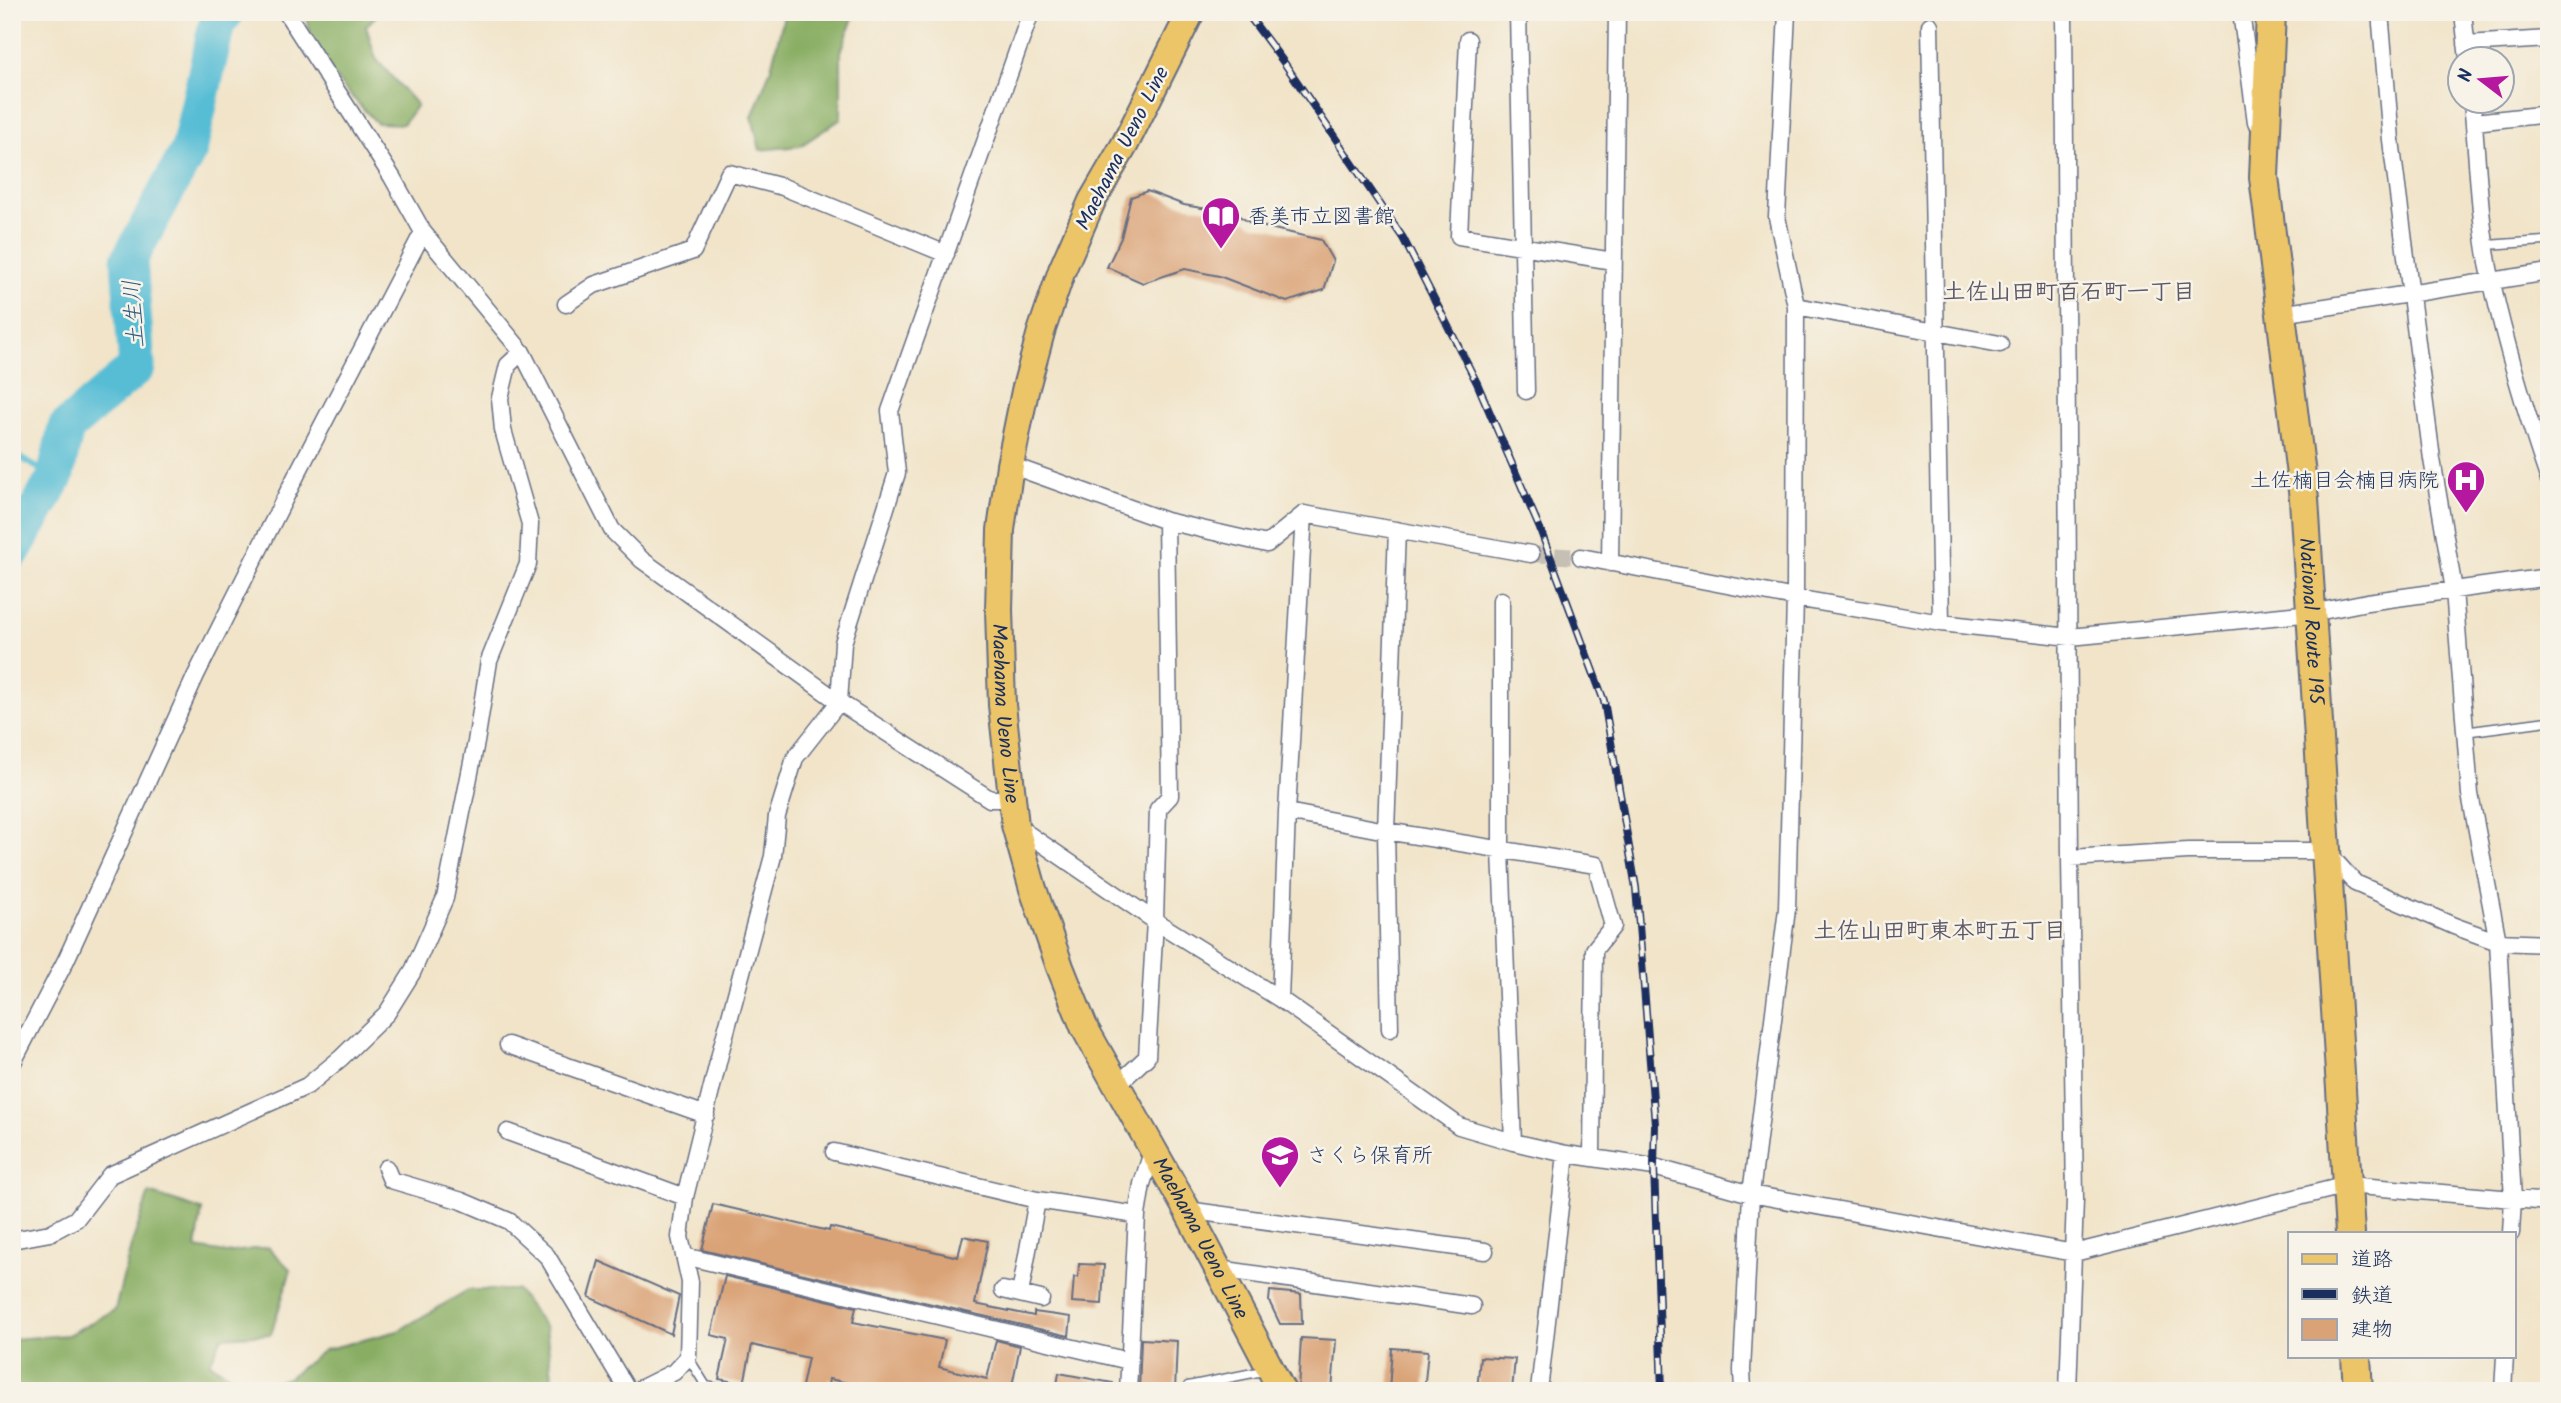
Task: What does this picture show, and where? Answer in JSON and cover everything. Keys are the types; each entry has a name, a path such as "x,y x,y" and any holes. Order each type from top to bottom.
{"highway":[{"name":"National Route 195","path":"2271,12 2264,177 2304,499 2350,1232"},
{"path":"2356,1358 2358,1391"}],"main road":[{"name":"Maehama Ueno Line","path":"1191,12 1125,144 1092,201 1062,270 1041,332 1010,464 1001,530 999,610 1002,705 1015,825 1033,888 1084,1027 1187,1210 1277,1380"}],"street":[{"path":"286,12 392,177 423,232 522,352 612,530 642,560 839,702 990,799 1012,799"},
{"path":"636,1391 674,1372 688,1357 690,1282 680,1237 685,1197 773,856 777,816 795,758 839,702 843,643 897,473 890,411 1031,12"},
{"path":"1518,12 1526,391"},
{"path":"1610,563 1617,12"},
{"path":"1743,1391 1751,1194 1787,909 1795,598 1796,306 1777,217 1787,12"},
{"path":"2064,12 2074,1254 2068,1391"},
{"path":"2241,12 2264,177"},
{"path":"2380,12 2391,140 2432,459 2454,590 2470,794 2498,942 2513,1199 2511,1232"},
{"path":"2463,12 2466,46"},
{"path":"1930,25 1941,623"},
{"path":"2505,46 2549,39"},
{"path":"1468,40 1459,236 1613,261"},
{"path":"2474,122 2549,114"},
{"path":"2473,116 2492,282 2535,440 2549,480"},
{"path":"566,304 594,285 693,251 729,173 783,187 946,254"},
{"path":"12,1064 66,960 197,675 297,474 423,232"},
{"path":"2281,314 2549,272"},
{"path":"1796,306 2000,344"},
{"path":"12,1240 50,1233 76,1219 110,1175 307,1086 341,1058 387,1013 412,973 445,898 477,742 489,661 528,564 530,524 503,429 500,398 508,365 522,352"},
{"path":"1010,464 1166,521 1267,544 1304,514 1531,554"},
{"path":"1280,999 1287,812 1304,514"},
{"path":"1117,1085 1147,1057 1158,809 1170,796 1166,521"},
{"path":"1390,1029 1386,831 1397,530"},
{"path":"1581,556 1795,598 1941,623 2070,636 2312,613 2367,602 2549,577"},
{"path":"1501,600 1502,850 1513,1142"},
{"path":"1287,812 1596,865 1613,926 1594,950 1592,1157"},
{"path":"1015,825 1155,921 1280,999 1459,1126 1513,1142 1566,1154 1654,1167 1751,1194 2074,1254 2347,1185 2549,1202"},
{"path":"2070,858 2188,851 2326,851 2355,883 2454,926 2498,942 2549,944"},
{"path":"508,1045 706,1115"},
{"path":"508,1132 685,1197"},
{"path":"1128,1391 1137,1215 1142,1184 1153,1149"},
{"path":"834,1152 1037,1200 1137,1215"},
{"path":"1539,1391 1566,1154"},
{"path":"386,1168 391,1180 462,1200 509,1221 547,1256 628,1391"},
{"path":"1020,1294 1037,1200"},
{"path":"1187,1210 1485,1251"},
{"path":"684,1256 1129,1361"},
{"path":"1219,1269 1472,1306"},
{"path":"1003,1290 1041,1299"},
{"path":"2503,1391 2505,1358"}],"lane":[{"path":"2487,245 2544,241"},
{"path":"2464,732 2547,721"},
{"path":"688,1357 706,1386 732,1391"},
{"path":"1188,1387 1277,1380"}],"green space":[{"path":"306,12 380,12 366,26 376,59 417,105 403,124 377,123 342,86 315,45"},
{"path":"785,12 855,12 841,52 841,119 800,146 760,150 752,117 771,68"},
{"path":"149,1193 202,1210 196,1248 226,1253 268,1247 291,1270 271,1334 222,1337 210,1363 251,1388 288,1378 324,1350 398,1331 468,1290 517,1290 546,1328 554,1391 12,1391 12,1339 68,1335 115,1310 131,1246"}],"building":[{"name":"香美市立図書館","path":"1147,191 1184,205 1236,214 1252,224 1321,240 1333,261 1324,290 1287,302 1219,276 1185,269 1143,283 1107,267 1121,238 1131,197"},
{"path":"713,1204 829,1231 830,1227 958,1257 963,1236 988,1241 975,1304 1034,1316 1034,1312 1071,1317 1069,1336 702,1250"},
{"path":"599,1261 679,1296 671,1334 589,1297"},
{"path":"1079,1264 1104,1265 1102,1304 1072,1302 1074,1277 1078,1277"},
{"path":"725,1276 856,1307 853,1322 945,1340 939,1367 987,1379 996,1340 1020,1346 1011,1391 887,1391 829,1379 827,1391 801,1391 808,1358 752,1345 744,1384 719,1379 728,1339 711,1335"},
{"path":"1270,1291 1301,1294 1302,1324 1280,1324 1269,1301"},
{"path":"1301,1338 1336,1340 1332,1391 1298,1391"},
{"path":"1141,1339 1177,1341 1175,1391 1139,1391"},
{"path":"1392,1348 1428,1351 1424,1391 1389,1391"},
{"path":"1480,1357 1515,1359 1512,1391 1477,1391"},
{"path":"1059,1373 1113,1383 1112,1391 1056,1391"}],"waterway":[{"name":"土生川","path":"12,552 55,478 66,428 137,367 129,260 189,150 217,23 226,12"},
{"path":"12,453 55,478"}],"tunnel":[{"path":"1531,554 1581,557"}],"railway":[{"path":"1246,12 1285,64 1403,238 1477,383 1540,529 1604,701 1636,888 1655,1124 1654,1167 1662,1391"}],"place":[{"name":"香美市立図書館","path":"1221,250"},
{"name":"土佐楠目会楠目病院","path":"2466,514"},
{"name":"さくら保育所","path":"1280,1189"}],"district":[{"name":"土佐山田町百石町一丁目","path":"2069,291"},
{"name":"土佐山田町東本町五丁目","path":"1940,930"}]}
